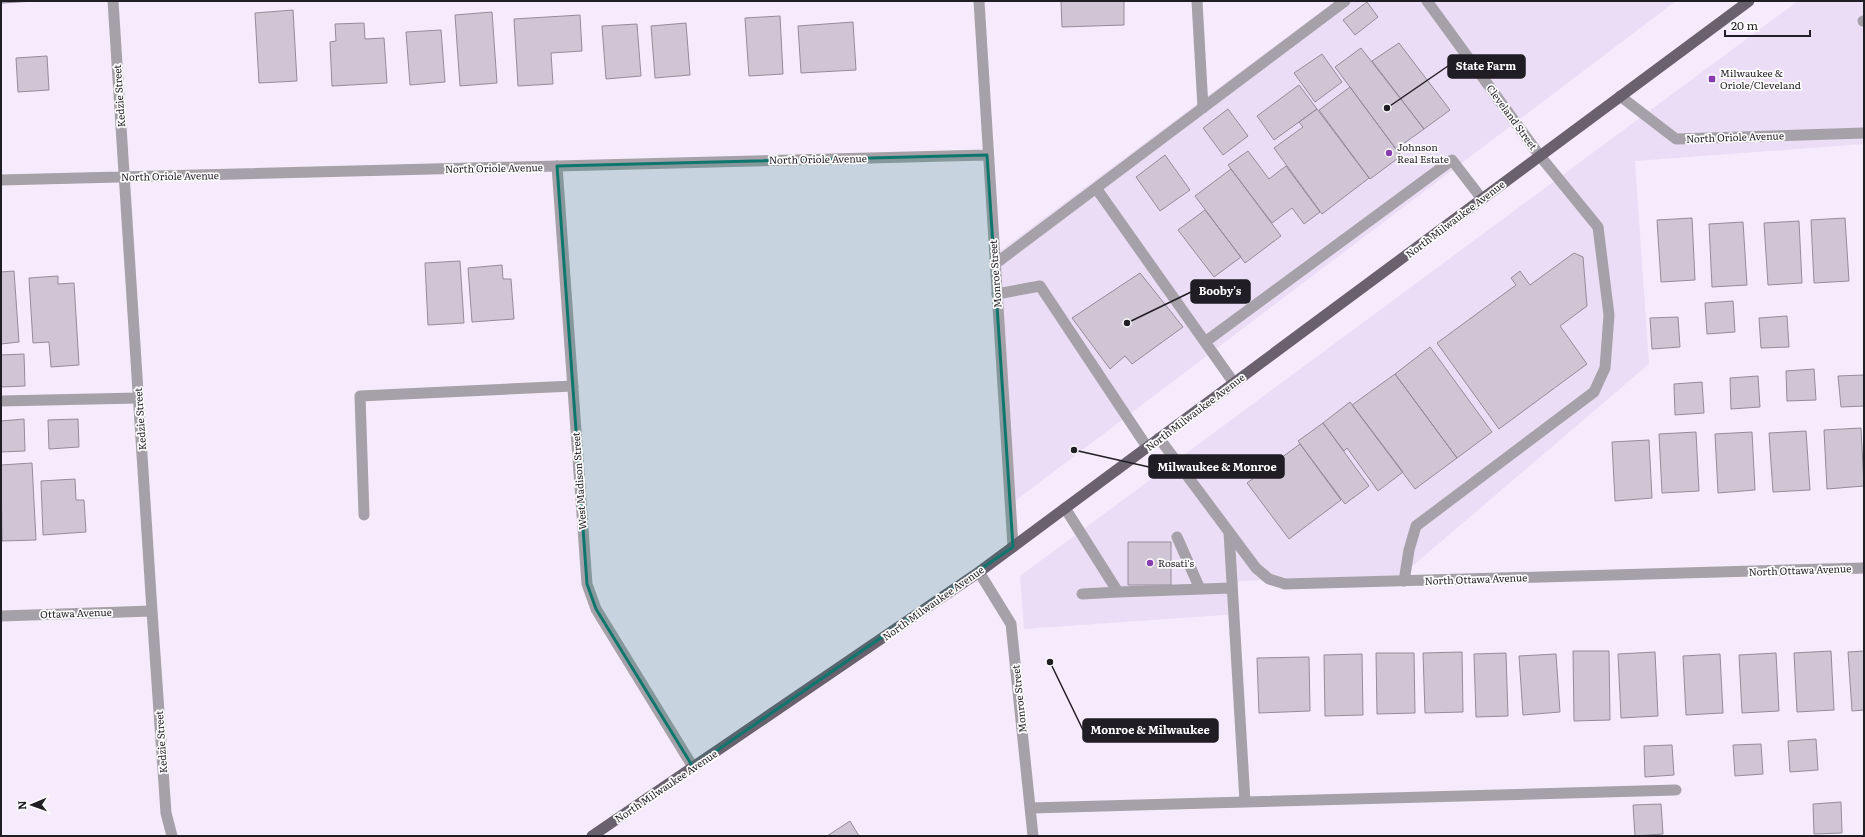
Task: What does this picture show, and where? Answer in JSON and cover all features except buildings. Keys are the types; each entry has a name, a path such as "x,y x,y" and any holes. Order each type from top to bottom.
{"main road":[{"name":"North Milwaukee Avenue","path":"592,836 979,572 1012,546 1749,1"}],"street":[{"name":"Kedzie Street","path":"113,1 166,813 172,836"},
{"name":"Monroe Street","path":"979,1 1012,546"},
{"path":"1197,1 1203,108"},
{"path":"995,264 1345,1"},
{"name":"Cleveland Street","path":"1404,581 1409,550 1416,526 1594,392 1605,368 1609,315 1598,227 1540,156 1427,1"},
{"name":"North Oriole Avenue","path":"1620,96 1676,139 1864,133"},
{"name":"North Oriole Avenue","path":"1,180 988,155"},
{"path":"1205,342 1452,160 1482,199"},
{"name":"West Madison Street","path":"557,166 587,584 596,609 693,767"},
{"path":"1096,188 1234,383"},
{"path":"997,294 1040,286 1147,447"},
{"path":"364,515 360,396 573,386"},
{"path":"1,401 138,398"},
{"name":"North Ottawa Avenue","path":"1159,438 1256,568 1269,579 1285,584 1864,568"},
{"path":"1065,508 1118,592"},
{"path":"1229,532 1231,588 1245,802"},
{"path":"1177,536 1200,589"},
{"name":"Monroe Street","path":"979,572 1011,624 1031,808 1032,836"},
{"path":"1082,594 1231,588"},
{"name":"Ottawa Avenue","path":"1,616 152,611"},
{"path":"1031,808 1676,790"}],"highlighted area":[{"path":"987,155 1013,547 693,767 596,609 587,584 557,166"}],"shaded area":[{"path":"1335,1 1676,1 1007,507 989,259"},
{"path":"1798,1 1864,1 1864,144 1635,161 1649,364 1402,575 1238,581 1238,614 1024,629 1020,576"}],"place":[{"name":"Milwaukee & Oriole/Cleveland","path":"1712,79"},
{"name":"State Farm","path":"1387,108"},
{"name":"Johnson Real Estate","path":"1389,153"},
{"name":"Booby's","path":"1127,323"},
{"name":"Milwaukee & Monroe","path":"1074,450"},
{"name":"Rosati's","path":"1150,563"},
{"name":"Monroe & Milwaukee","path":"1050,662"}]}
